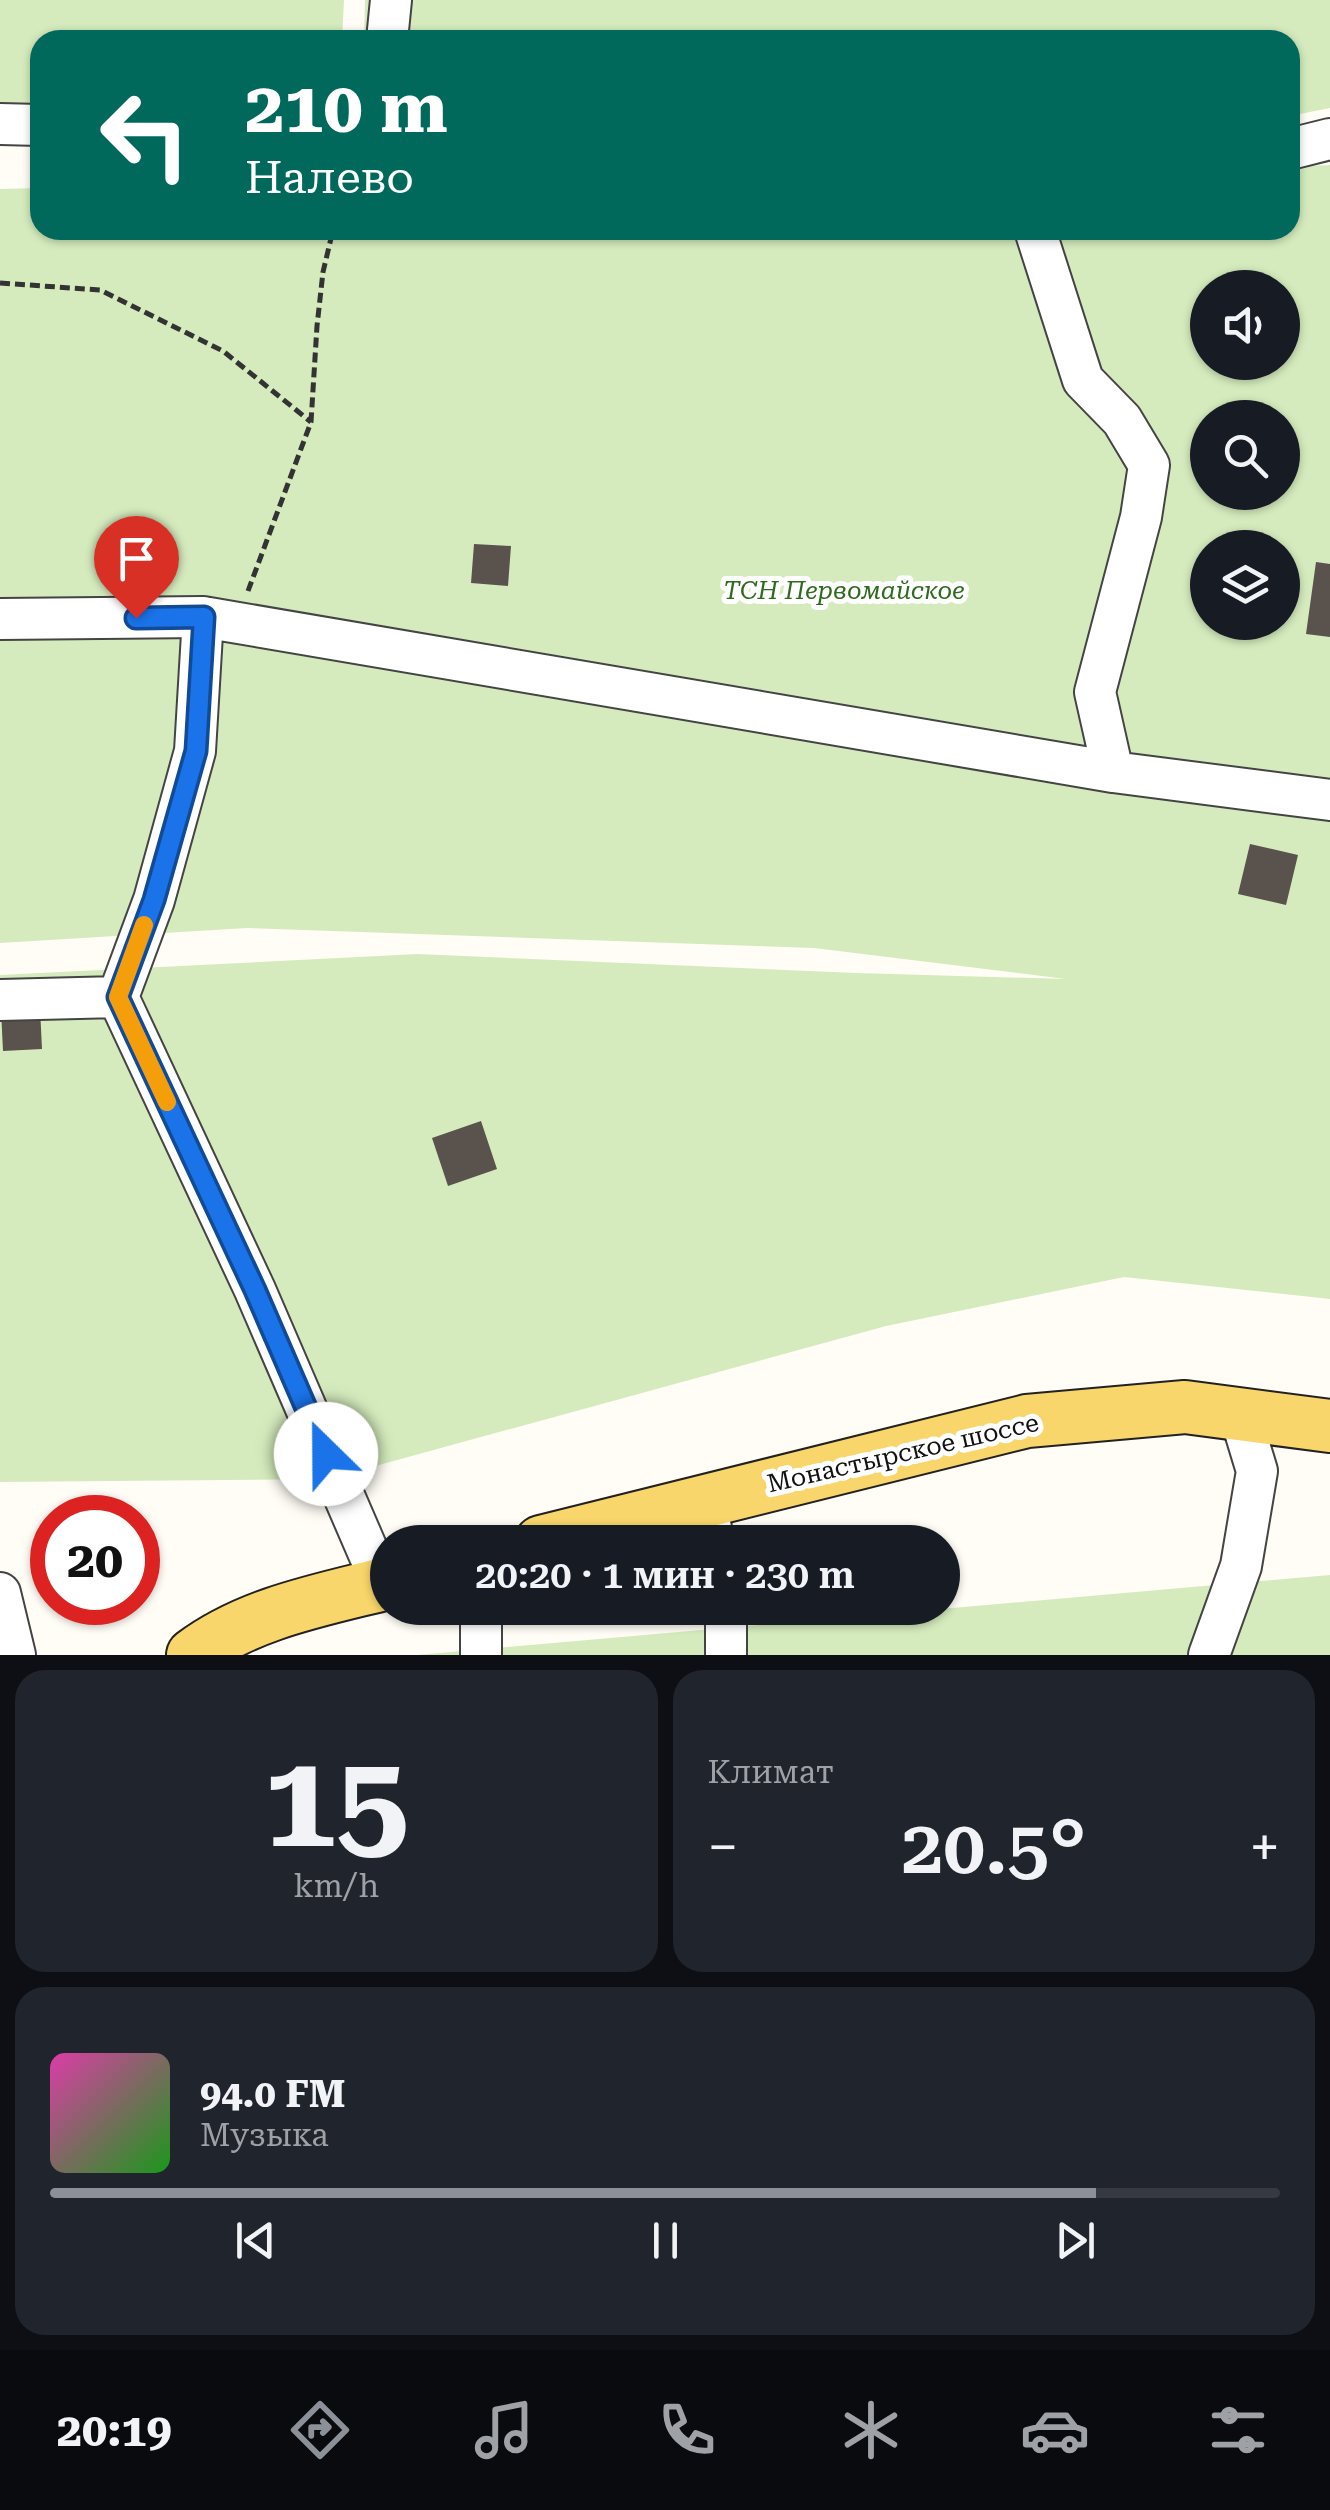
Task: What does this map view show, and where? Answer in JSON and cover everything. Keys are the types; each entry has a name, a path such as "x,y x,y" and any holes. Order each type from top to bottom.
{"main road":[{"name":"Монастырское шоссе","path":"678,1525 710,1521 1027,1421 1184,1407 1330,1426"},
{"path":"193,1655 248,1623 370,1587"}],"street":[{"path":"388,30 391,0"},
{"path":"0,124 30,125"},
{"path":"1300,146 1330,139"},
{"path":"1038,240 1083,380 1122,420 1149,464 1141,517 1095,692 1113,772"},
{"path":"0,619 220,620 1113,772 1330,800"},
{"path":"220,620 196,751 154,900 118,997 370,1549"},
{"path":"0,1000 118,997"},
{"path":"1209,1655 1240,1566 1257,1472 1240,1414"},
{"path":"0,1593 15,1655"},
{"path":"481,1625 481,1655"},
{"path":"726,1625 726,1655"}],"path":[{"path":"220,620 310,422 316,326 331,240"},
{"path":"0,283 100,290 223,351 310,422"}],"green space":[{"path":"0,0 344,0 342,30 30,30 30,106 0,105"},
{"path":"365,0 1330,0 1330,108 1300,114 1300,30 364,30"},
{"name":"ТСН Первомайское","path":"1330,165 1330,1299 1124,1277 886,1326 328,1479 0,1482 0,975 418,954 1066,979 814,948 247,928 0,943 0,189 30,188 30,240 1300,240 1300,166"},
{"path":"1330,1575 1330,1655 417,1655 759,1625 960,1625 960,1607"}],"building":[{"path":"474,544 511,546 508,586 471,583"},
{"path":"1316,562 1330,564 1330,637 1306,634"},
{"path":"1250,844 1298,855 1286,905 1238,894"},
{"path":"40,1008 42,1049 3,1051 1,1010"},
{"path":"481,1121 497,1169 448,1186 432,1138"}],"slow traffic":[{"path":"144,925 118,997 167,1102"}],"route":[{"path":"136,618 204,617 196,751 154,900 118,997 255,1290 326,1454"}]}
